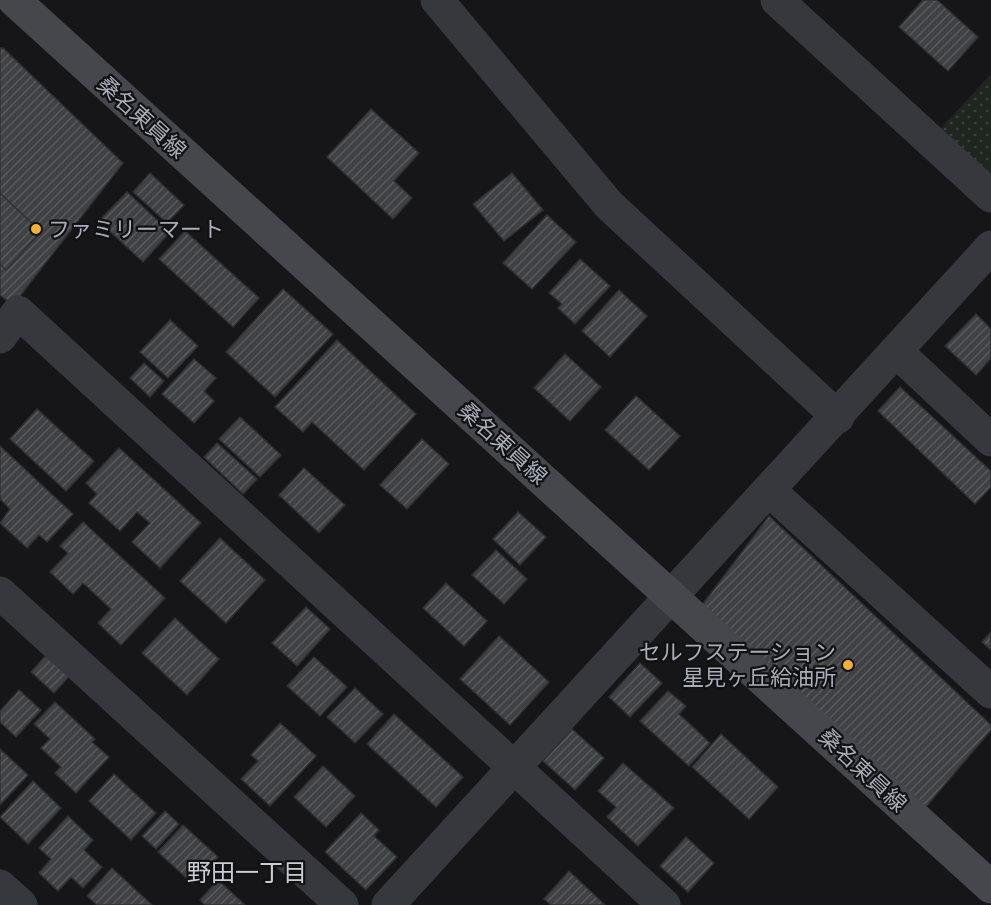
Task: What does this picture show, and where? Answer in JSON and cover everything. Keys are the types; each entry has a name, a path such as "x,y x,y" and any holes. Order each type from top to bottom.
{"main road":[{"name":"桑名東員線","path":"14,0 673,595 991,887"}],"street":[{"path":"437,0 609,205 838,417"},
{"path":"777,0 991,196"},
{"path":"388,905 838,417 991,247"},
{"path":"0,337 18,312 664,905"},
{"path":"897,352 991,440"},
{"path":"770,491 991,692"},
{"path":"0,593 342,905"},
{"path":"0,886 21,905"}],"shaded area":[{"path":"991,74 991,174 941,128"}],"building":[{"path":"923,0 937,0 978,37 948,71 899,27"},
{"name":"ファミリーマート","path":"0,48 3,48 123,163 13,305 0,295"},
{"path":"371,109 419,153 394,181 412,198 393,219 327,157"},
{"path":"150,173 184,205 167,223 133,192"},
{"path":"512,173 543,210 504,241 473,204"},
{"path":"127,192 170,232 143,262 99,221"},
{"path":"0,193 41,232 6,270 0,264"},
{"path":"547,215 576,242 532,289 503,263"},
{"path":"185,231 259,298 233,327 159,259"},
{"path":"580,259 610,286 575,324 558,308 562,304 549,293"},
{"path":"283,289 333,334 275,397 226,352"},
{"path":"619,290 647,316 610,357 582,331"},
{"path":"976,314 991,329 991,358 976,375 945,346"},
{"path":"170,320 198,346 168,378 140,352"},
{"path":"337,340 416,414 364,470 312,422 303,432 275,407"},
{"path":"565,354 601,387 570,421 534,388"},
{"path":"194,359 216,378 204,391 214,401 194,423 162,394"},
{"path":"144,363 164,381 150,397 130,378"},
{"path":"900,387 991,471 991,487 975,504 878,411"},
{"path":"636,396 680,436 649,470 605,430"},
{"path":"37,409 94,461 66,491 10,439"},
{"path":"240,417 281,455 260,477 219,439"},
{"path":"422,439 449,464 407,509 380,485"},
{"path":"217,443 257,479 243,494 204,457"},
{"path":"0,446 73,514 47,542 39,535 27,548 0,523 10,509 0,499"},
{"path":"119,448 201,523 160,568 132,542 150,523 137,512 120,531 89,503 97,494 86,483"},
{"path":"304,468 345,505 319,533 279,495"},
{"path":"518,512 546,537 520,565 493,539"},
{"name":"セルフステーション 星見ヶ丘給油所","path":"769,516 991,725 991,730 925,808 702,605"},
{"path":"83,522 165,598 121,645 98,623 111,609 83,583 73,594 50,572 68,553 60,546"},
{"path":"220,538 265,580 226,623 180,581"},
{"path":"496,550 527,579 504,604 472,575"},
{"path":"446,583 487,621 464,646 423,608"},
{"path":"306,607 330,629 297,666 272,643"},
{"path":"175,618 219,659 187,695 142,653"},
{"path":"991,632 991,650 982,642"},
{"path":"499,636 549,682 510,725 460,679"},
{"path":"51,650 74,671 54,693 31,672"},
{"path":"314,657 347,687 320,716 287,686"},
{"path":"640,663 662,683 630,717 609,697"},
{"path":"355,688 383,714 355,743 327,717"},
{"path":"19,690 41,710 16,737 0,722 0,711"},
{"path":"668,691 686,706 679,714 710,743 689,766 640,721"},
{"path":"55,702 95,739 92,742 109,757 76,793 55,773 61,767 41,748 50,739 34,724"},
{"path":"394,714 463,777 436,807 367,744"},
{"path":"280,723 316,756 270,806 241,779 258,761 251,755"},
{"path":"572,729 604,758 575,790 543,761"},
{"path":"721,734 778,787 749,819 692,767"},
{"path":"0,749 28,775 0,805"},
{"path":"623,763 674,808 638,846 607,817 616,807 598,791"},
{"path":"323,766 355,796 326,827 294,797"},
{"path":"114,774 156,813 131,840 89,801"},
{"path":"33,781 61,808 28,844 0,817"},
{"path":"165,811 179,824 156,849 142,836"},
{"path":"361,813 379,830 374,836 397,857 366,890 325,852"},
{"path":"68,816 93,840 84,850 102,867 83,888 71,877 58,891 39,873 51,859 39,848"},
{"path":"183,825 218,857 193,884 158,852"},
{"path":"686,837 714,863 688,892 660,866"},
{"path":"112,868 152,905 97,905 87,896"},
{"path":"569,871 605,905 551,905 544,899"},
{"path":"218,880 245,905 205,905 200,900"}],"place":[{"name":"ファミリーマート","path":"36,229"},
{"name":"セルフステーション 星見ヶ丘給油所","path":"848,665"}],"district":[{"name":"野田一丁目","path":"247,872"}]}
